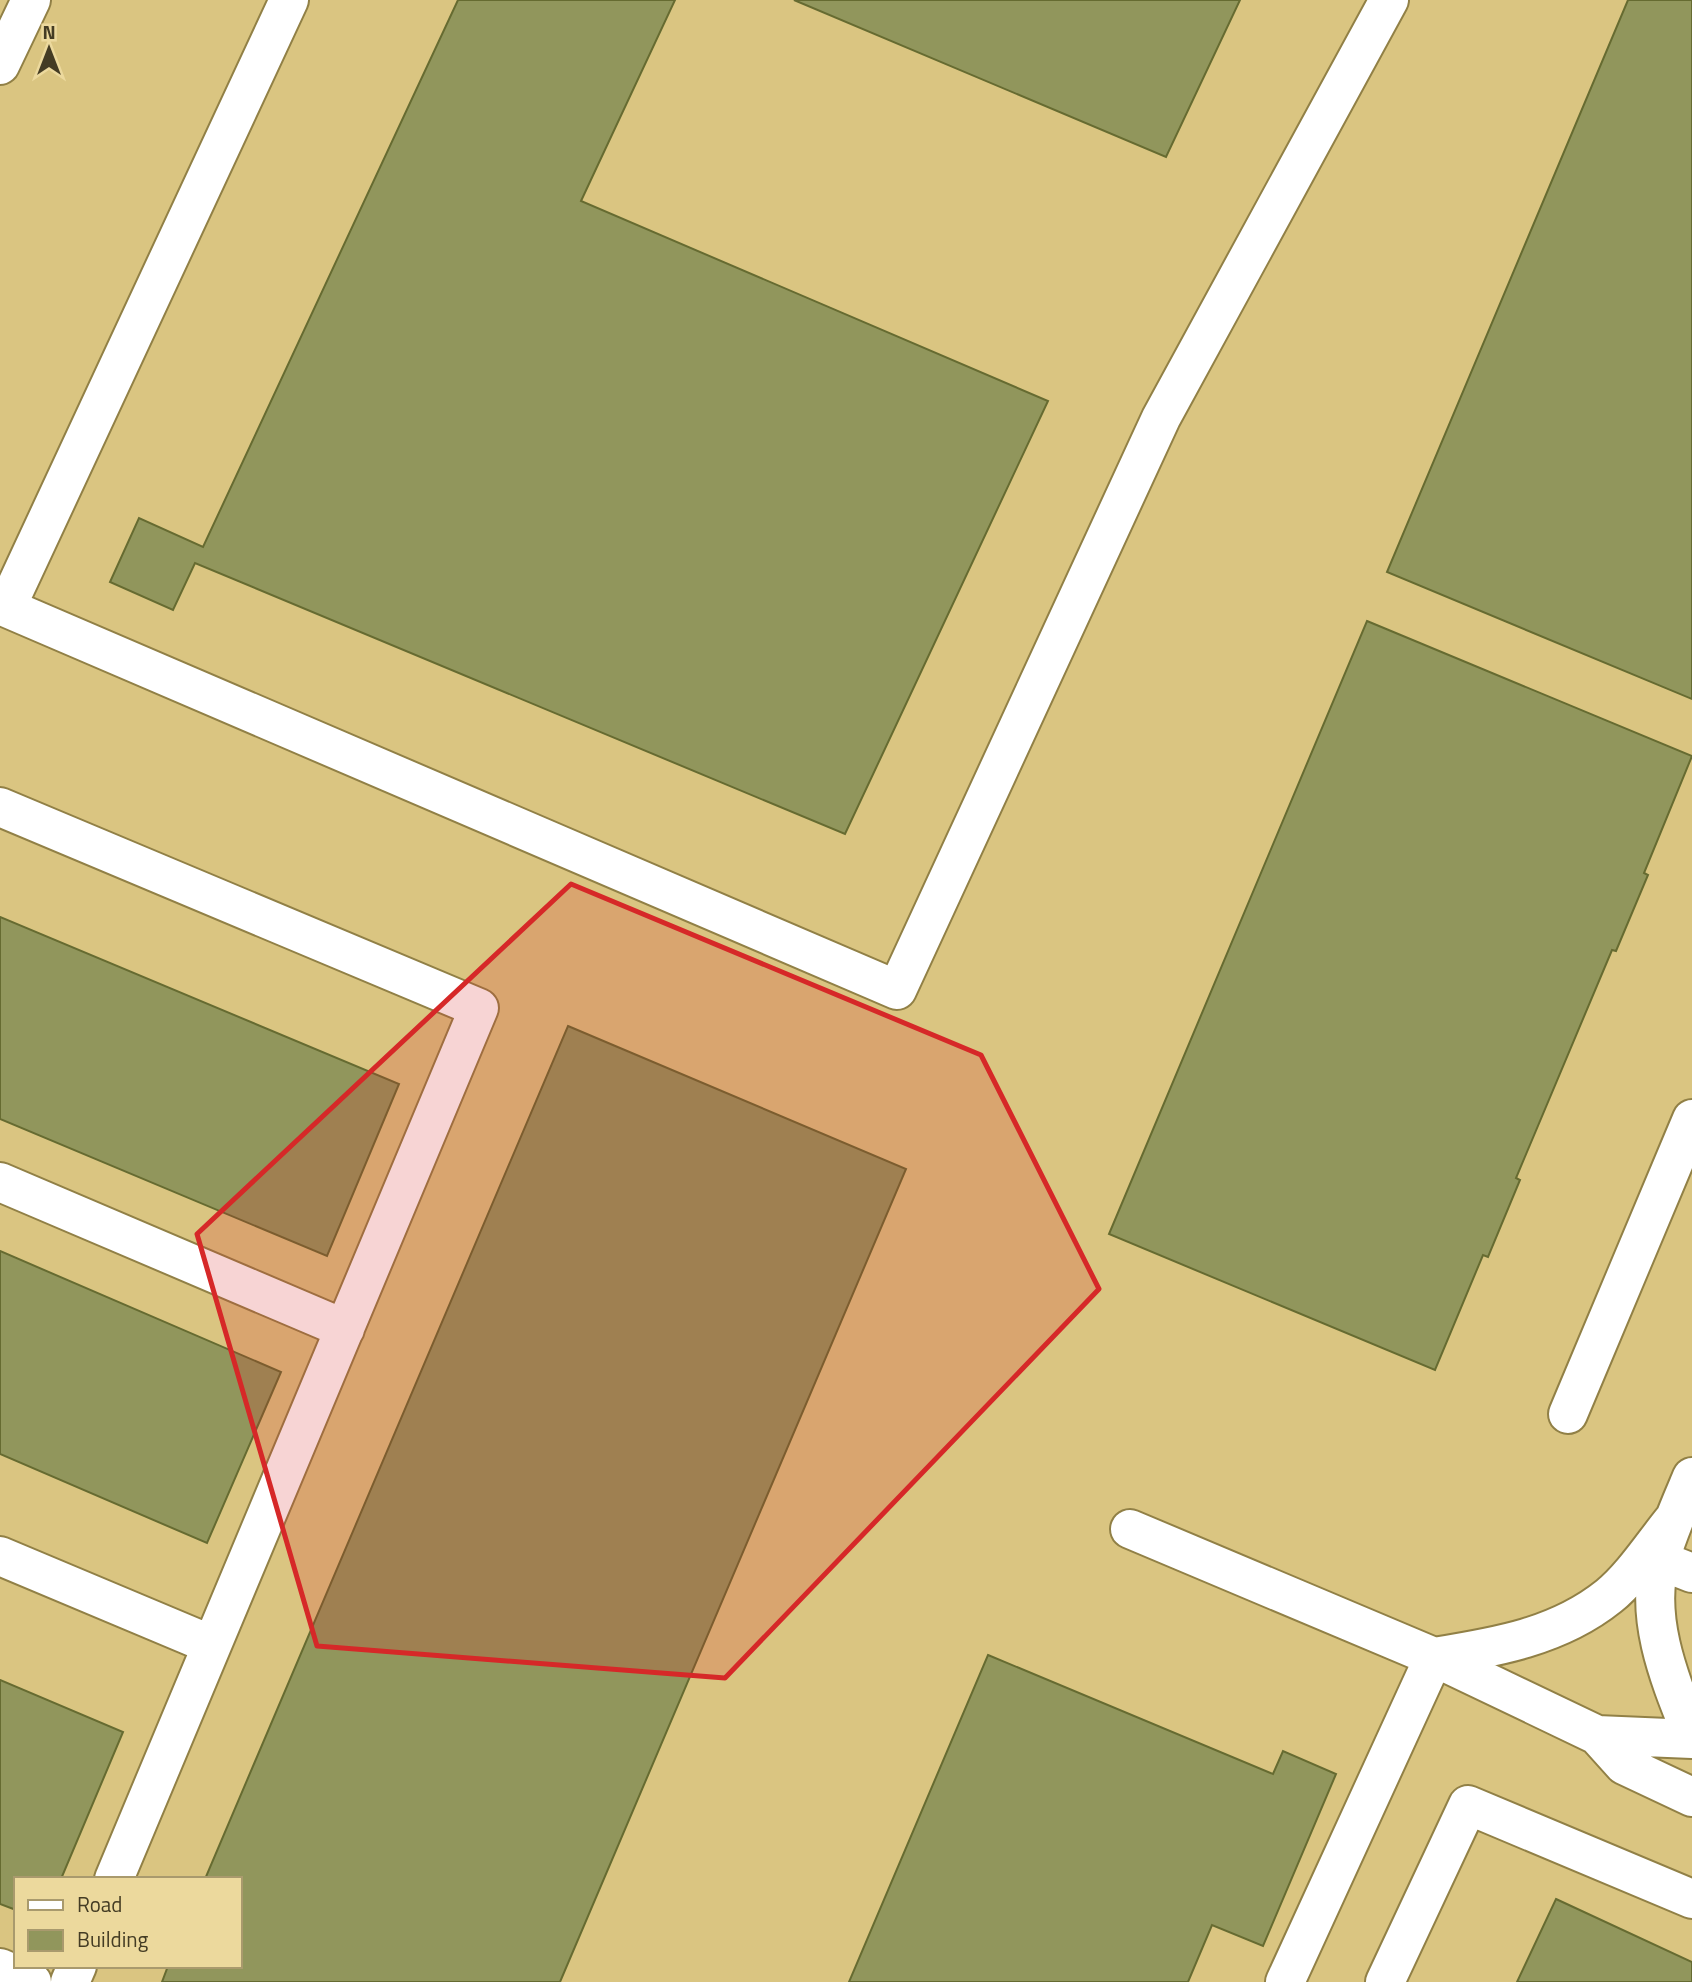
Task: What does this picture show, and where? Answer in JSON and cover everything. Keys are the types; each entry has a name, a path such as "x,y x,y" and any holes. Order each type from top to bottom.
{"street":[{"path":"0,65 30,0"},
{"path":"289,0 3,606 897,990 1161,418 1389,0"},
{"path":"0,807 479,1009 115,1877"},
{"path":"1569,1414 1692,1119"},
{"path":"0,1182 345,1329"},
{"path":"1434,1657 1522,1641 1572,1621 1611,1595 1675,1518 1692,1477"},
{"path":"1597,1735 1692,1737 1664,1667 1655,1608 1676,1566 1675,1518"},
{"path":"1130,1529 1434,1657 1597,1735 1624,1765 1692,1797"},
{"path":"0,1556 212,1645"},
{"path":"1285,1982 1434,1657"},
{"path":"1385,1982 1468,1805 1692,1899"},
{"path":"0,1968 32,1982"}],"highlighted area":[{"path":"571,884 981,1055 1099,1289 725,1678 317,1646 197,1234"}],"shaded area":[{"path":"0,0 1692,0 1692,1982 0,1982"}],"building":[{"path":"458,0 675,0 581,201 1048,401 845,834 195,563 173,610 110,582 139,518 203,547"},
{"path":"794,0 1240,0 1166,157"},
{"path":"1628,0 1692,0 1692,699 1387,572"},
{"path":"1367,621 1692,756 1644,873 1648,875 1616,951 1612,950 1516,1178 1520,1180 1488,1257 1483,1255 1435,1370 1109,1234"},
{"path":"0,917 399,1084 327,1256 0,1119"},
{"path":"568,1026 906,1169 560,1982 162,1982 167,1968 242,1968 242,1877 206,1877"},
{"path":"0,1251 281,1372 207,1543 0,1454"},
{"path":"988,1655 1273,1774 1283,1751 1336,1774 1263,1946 1212,1925 1188,1982 849,1982"},
{"path":"0,1680 123,1732 62,1877 14,1877 14,1909 0,1904"},
{"path":"1556,1899 1692,1962 1692,1982 1517,1982"}]}
